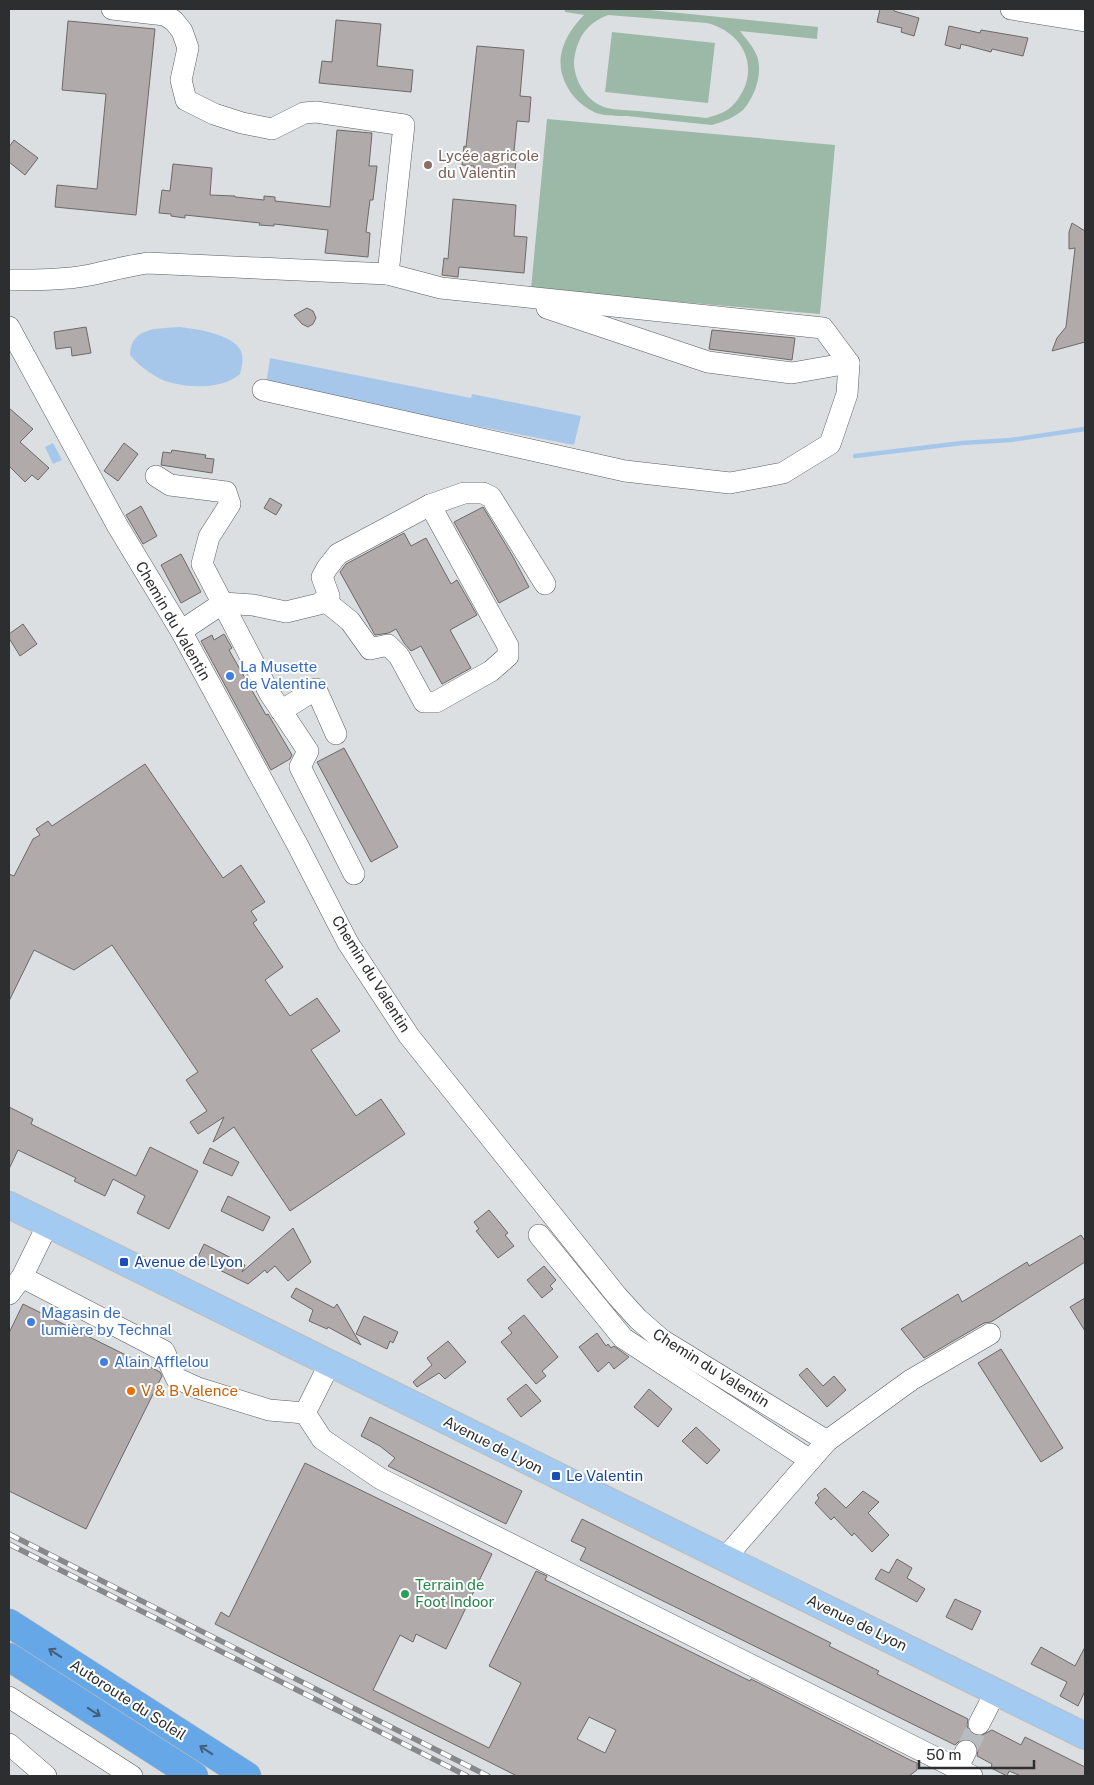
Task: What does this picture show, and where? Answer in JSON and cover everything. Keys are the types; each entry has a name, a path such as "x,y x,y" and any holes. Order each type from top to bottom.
{"highway":[{"name":"Autoroute du Soleil","path":"9,1623 247,1776"},
{"name":"Autoroute du Soleil","path":"9,1657 194,1776"}],"main road":[{"name":"Avenue de Lyon","path":"9,1205 1085,1736"}],"street":[{"path":"112,9 165,15 174,21 182,31 188,48 181,80 186,100 214,114 242,123 272,129 304,113 316,112 404,125 388,274"},
{"path":"1011,9 1085,21"},
{"path":"9,280 51,280 90,275 120,267 147,263 388,274 441,288 823,328 850,363 847,394 830,444 782,473 730,483 626,470 263,390"},
{"path":"509,296 708,362 792,373 850,363"},
{"name":"Chemin du Valentin","path":"9,327 118,525 181,631 297,844 348,943 409,1036 460,1102 617,1296 638,1319 662,1340 817,1452"},
{"path":"156,476 170,485 226,492 230,504 209,537 202,564 270,694 308,751 300,767 354,874"},
{"path":"181,631 223,603 253,604 286,612 318,604 329,596 322,577 338,554 430,505 464,492 483,493 491,497 545,584"},
{"path":"324,600 350,621 370,649 388,645 399,656 424,702 436,702 491,671 508,656 508,646 430,505"},
{"path":"281,711 316,689 336,734"},
{"path":"9,1294 22,1277 48,1224"},
{"path":"539,1235 623,1338 817,1452"},
{"path":"22,1277 164,1351 176,1378 198,1388 269,1410 305,1413"},
{"path":"725,1558 817,1452 911,1380 990,1334"},
{"path":"305,1413 330,1363"},
{"path":"305,1413 322,1439 381,1478 965,1765"},
{"path":"979,1724 996,1691"},
{"path":"11,1701 132,1776"},
{"path":"9,1744 46,1776"}],"green space":[{"path":"565,9 640,9 818,27 817,39 740,31 757,56 759,70 757,84 743,110 724,121 712,125 603,115 584,106 574,97 564,81 561,58 562,50 569,34 584,15 565,12","holes":["608,15 707,23 721,28 732,35 746,55 747,79 742,92 734,104 722,113 707,118 607,108 592,100 577,79 574,62 580,40 591,25"]},
{"path":"612,32 715,43 708,103 605,92"},
{"path":"547,119 835,145 820,314 531,289"}],"water":[{"path":"180,327 214,333 237,345 242,357 240,374 233,379 216,385 180,385 154,376 130,355 135,339 140,334 155,329"},
{"path":"270,358 471,398 472,394 581,416 574,445 266,385"},
{"path":"53,443 62,460 53,464 45,447"}],"building":[{"path":"880,9 894,9 894,11 919,18 914,36 901,32 902,28 877,22"},
{"path":"336,20 381,24 377,66 413,70 411,92 319,83 322,61 332,62"},
{"path":"68,21 155,29 136,215 55,207 57,185 97,189 106,94 62,90"},
{"path":"949,26 980,33 981,30 1028,38 1023,56 992,49 991,52 961,44 960,49 945,45"},
{"path":"477,46 524,50 520,96 531,97 529,122 517,121 514,151 517,152 515,170 474,170 474,166 462,165 464,146 466,147"},
{"path":"337,130 372,133 369,166 377,166 373,200 370,200 366,232 370,233 368,257 325,253 328,230 274,224 274,226 259,225 260,223 185,215 185,218 159,213 162,190 170,191 173,164 212,168 210,195 264,200 264,196 275,197 275,201 330,207"},
{"path":"14,140 38,158 25,175 9,162 9,147"},
{"path":"453,199 516,205 514,236 527,237 524,273 459,267 458,277 442,275 444,258 448,259"},
{"path":"1072,223 1085,231 1085,342 1052,351 1057,338 1066,327 1075,248 1069,249 1069,232"},
{"path":"307,308 313,311 316,318 313,324 308,327 302,324 294,315"},
{"path":"86,327 91,353 72,356 71,347 56,349 54,332"},
{"path":"712,330 795,338 792,360 709,349"},
{"path":"9,408 33,429 20,442 49,468 38,480 32,475 25,482 9,466"},
{"path":"124,443 138,454 118,481 104,471"},
{"path":"172,450 206,455 205,458 214,459 212,473 161,465 163,452 171,453"},
{"path":"270,498 282,505 276,515 264,508"},
{"path":"141,506 157,536 143,544 126,515"},
{"path":"483,507 529,587 499,603 454,522"},
{"path":"404,533 411,546 426,538 451,584 457,580 477,615 450,630 471,668 442,684 421,646 411,651 396,629 389,633 375,635 340,572 346,564"},
{"path":"181,554 201,592 181,603 161,565"},
{"path":"23,624 37,644 20,656 9,638 9,634"},
{"path":"224,634 232,648 229,650 266,715 268,714 292,755 290,759 271,770 201,641 212,635 214,640"},
{"path":"344,748 398,847 371,862 317,762"},
{"path":"145,764 223,878 241,865 265,902 251,911 257,920 253,923 283,967 265,980 290,1016 317,998 340,1031 311,1050 356,1116 381,1099 405,1134 290,1211 234,1127 213,1142 224,1117 198,1134 190,1122 207,1111 186,1080 198,1072 112,945 74,970 34,950 9,1001 9,874 14,876 33,839 40,835 36,829 48,821 52,826"},
{"path":"9,1107 33,1119 31,1124 136,1176 150,1147 198,1171 169,1229 137,1213 145,1196 113,1179 105,1196 74,1181 76,1178 18,1150 9,1169"},
{"path":"210,1148 239,1162 232,1176 203,1163"},
{"path":"228,1196 270,1217 263,1231 221,1211"},
{"path":"489,1210 508,1233 505,1235 514,1246 498,1258 476,1231 479,1229 474,1222"},
{"path":"293,1228 311,1262 288,1281 275,1266 267,1273 265,1270 248,1284 197,1259 204,1244 245,1265 242,1272"},
{"path":"1081,1235 1085,1241 1085,1262 991,1322 984,1323 924,1358 901,1329 958,1294 962,1302 1027,1262 1029,1266"},
{"path":"544,1266 556,1280 550,1286 553,1289 542,1298 527,1280"},
{"path":"296,1288 334,1308 337,1304 361,1345 328,1327 327,1329 309,1321 313,1310 291,1297"},
{"path":"1085,1298 1085,1331 1070,1307"},
{"path":"23,1304 160,1372 162,1376 86,1529 9,1491 9,1333"},
{"path":"524,1315 558,1357 542,1371 546,1376 536,1384 501,1342 512,1333 508,1328"},
{"path":"364,1316 398,1332 393,1343 390,1341 387,1349 356,1334"},
{"path":"597,1333 606,1346 608,1344 611,1348 614,1346 629,1357 614,1369 609,1362 598,1372 579,1347"},
{"path":"448,1341 466,1362 445,1379 439,1373 417,1387 413,1382 432,1365 427,1358"},
{"path":"1001,1349 1063,1448 1041,1462 978,1363"},
{"path":"807,1368 823,1386 834,1376 846,1390 827,1407 799,1375"},
{"path":"526,1384 541,1401 521,1417 507,1399"},
{"path":"649,1389 672,1409 658,1427 634,1407"},
{"path":"370,1417 522,1491 506,1524 388,1466 395,1458 380,1446 361,1436"},
{"path":"696,1427 720,1450 707,1464 682,1441"},
{"path":"305,1463 492,1554 446,1649 416,1634 413,1642 400,1635 373,1690 489,1748 521,1683 489,1666 536,1571 547,1576 545,1580 750,1681 751,1679 917,1763 917,1770 909,1776 517,1776 215,1624 221,1612 229,1617","holes":["589,1717 616,1730 605,1753 577,1739"]},
{"path":"825,1488 846,1508 863,1491 879,1502 868,1513 889,1535 872,1552 854,1533 852,1536 834,1517 831,1520 815,1503 819,1498 817,1495"},
{"path":"582,1519 831,1643 829,1646 879,1671 877,1674 968,1719 967,1725 973,1735 980,1736 992,1730 1021,1745 1025,1737 1085,1767 1085,1776 1021,1776 1009,1771 1007,1776 991,1768 992,1764 977,1756 977,1745 972,1740 965,1739 955,1745 580,1560 586,1548 571,1541"},
{"path":"897,1559 912,1568 907,1578 925,1589 917,1602 875,1579 881,1569 889,1573"},
{"path":"955,1599 981,1611 972,1630 946,1617"},
{"path":"1041,1647 1075,1666 1085,1647 1085,1691 1078,1706 1060,1696 1067,1682 1031,1664"}],"waterway":[{"path":"855,456 962,443 1011,440 1085,429"}],"tunnel":[{"path":"966,1751 979,1724"}],"railway":[{"path":"9,1534 488,1776"},
{"path":"9,1544 467,1776"}],"place":[{"name":"Lycée agricole du Valentin","path":"428,165"},
{"name":"La Musette de Valentine","path":"230,676"},
{"name":"Avenue de Lyon","path":"124,1262"},
{"name":"Magasin de lumière by Technal","path":"31,1322"},
{"name":"Alain Afflelou","path":"104,1362"},
{"name":"V & B Valence","path":"131,1391"},
{"name":"Le Valentin","path":"556,1476"},
{"name":"Terrain de Foot Indoor","path":"405,1594"}]}
